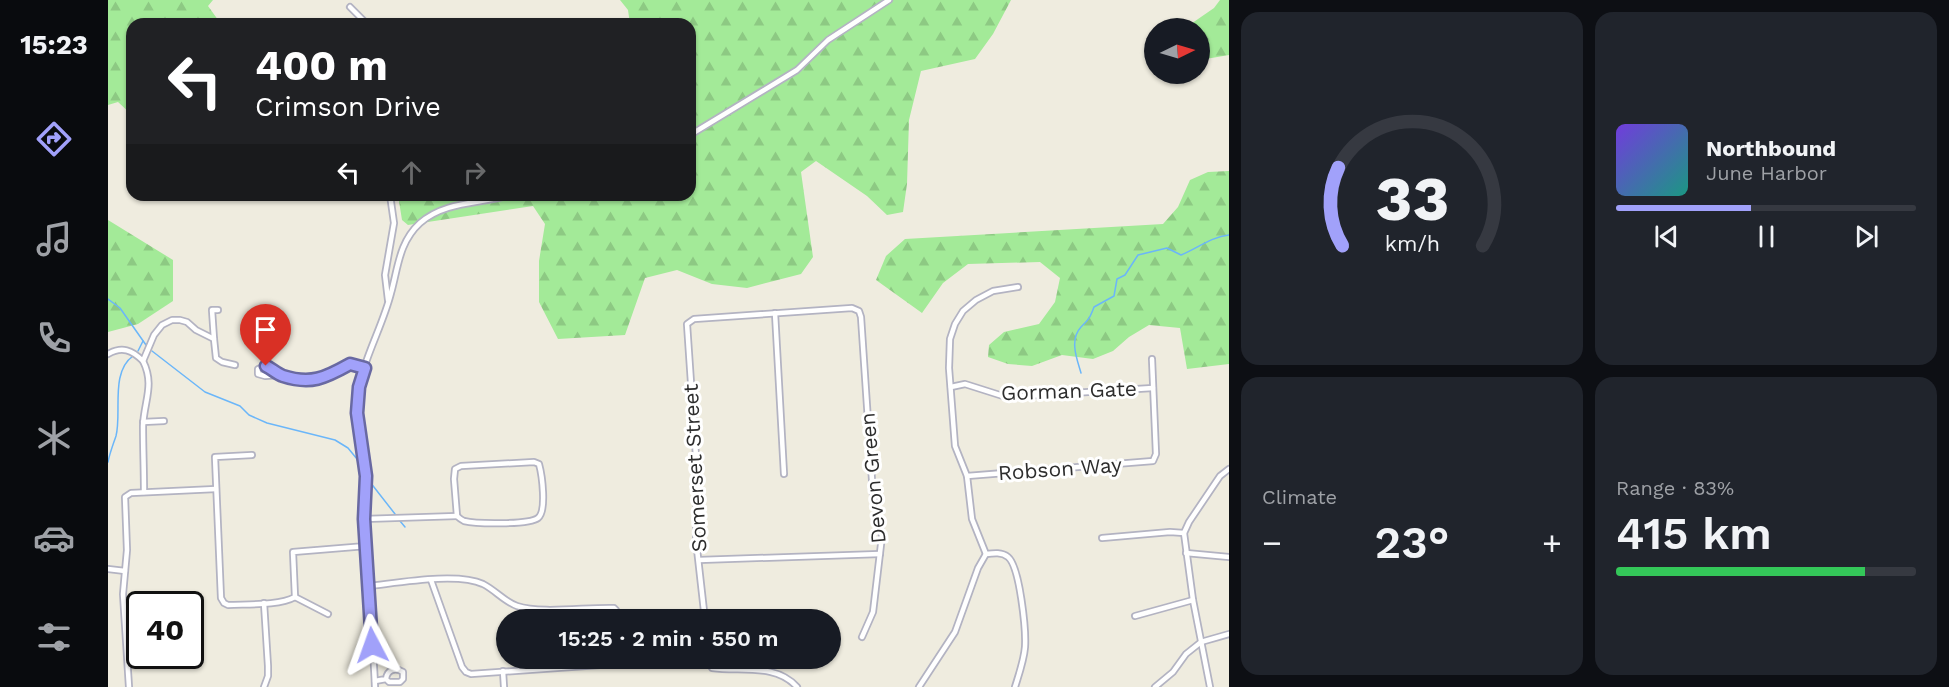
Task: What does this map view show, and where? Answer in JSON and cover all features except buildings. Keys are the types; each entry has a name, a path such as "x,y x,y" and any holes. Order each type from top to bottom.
{"street":[{"path":"696,131 797,70 828,40 889,0"},
{"path":"351,7 361,18"},
{"path":"388,303 385,275 394,223 391,201"},
{"path":"375,687 364,519 366,476 357,401 365,368 388,303 403,247 409,235 422,221 440,211 477,201"},
{"path":"986,554 972,519 967,477 955,446 949,368 950,339 963,311 983,296 1018,287"},
{"name":"Devon Green","path":"774,314 852,308 859,311 861,317 873,495 882,536 873,612 862,637"},
{"path":"218,310 212,310 216,358 235,365"},
{"path":"774,314 784,474"},
{"name":"Somerset Street","path":"704,609 696,540 697,471 687,324 694,319 774,314"},
{"path":"143,361 154,335 172,320 187,322 214,339"},
{"path":"108,354 127,350 135,353 143,361 148,371 150,382 143,422 144,492"},
{"path":"1152,359 1153,388"},
{"path":"280,375 314,381 350,364 365,368"},
{"name":"Gorman Gate","path":"951,387 964,384 1006,397 1153,388"},
{"name":"Robson Way","path":"967,477 1153,461 1156,454 1153,388"},
{"path":"143,422 164,421"},
{"path":"252,455 215,457 221,598 228,605 264,603 295,597 328,614"},
{"path":"364,519 457,516 463,521 529,522 537,519 542,513 542,474 539,464 525,462 461,466 455,470 454,479 457,516"},
{"path":"1210,687 1185,554 1184,533 1220,476 1229,469"},
{"path":"129,687 123,594 127,550 125,497 131,493 216,489"},
{"path":"1102,538 1170,532 1184,533"},
{"path":"295,597 293,552 366,546"},
{"path":"986,554 998,552 1007,556 1013,563 1017,575 1025,643 1024,656 1015,687"},
{"path":"699,560 880,554"},
{"path":"919,687 955,632 978,568 986,554"},
{"path":"1185,554 1229,557"},
{"path":"108,569 124,571"},
{"path":"369,586 431,580 473,581 483,584 518,606 615,609"},
{"path":"431,580 462,667 466,672 471,674 535,669"},
{"path":"1136,616 1193,600"},
{"path":"264,603 268,666 264,687"},
{"path":"1155,687 1173,672 1186,654 1201,642 1229,634"},
{"path":"728,669 774,672 785,676 797,687"},
{"path":"503,671 504,687"},
{"path":"375,681 386,679"}],"green space":[{"path":"108,0 213,0 208,6 217,18 126,18 126,109 118,102 108,105"},
{"path":"620,0 1011,0 993,34 975,59 921,71 909,120 907,184 903,212 887,215 867,196 816,161 801,172 813,257 801,274 747,288 712,284 677,270 645,278 625,335 558,339 539,302 539,261 545,224 533,206 408,225 402,220 399,201 696,201 696,18 629,18 628,10"},
{"path":"1220,0 1229,0 1229,55 1210,58 1210,18 1200,18 1214,8"},
{"path":"1229,171 1229,364 1187,369 1180,328 1149,325 1129,337 1113,351 1093,359 1062,355 1032,366 1008,364 988,357 989,345 1004,332 1039,324 1055,302 1060,278 1040,262 968,264 943,283 922,313 876,280 886,256 905,239 1163,224 1178,207 1190,180 1208,172"},
{"path":"108,220 173,260 173,301 138,324 108,332"}],"waterway":[{"path":"1081,373 1075,350 1077,332 1089,318 1094,307 1114,296 1117,279 1125,275 1138,255 1167,248 1181,255 1210,240 1229,235"},
{"path":"108,299 120,308 146,345"},
{"path":"138,351 143,341"},
{"path":"152,351 205,392 240,406 249,415 267,423 335,440 348,448 357,459 363,479"},
{"path":"108,462 118,427 118,393 121,372 133,356"},
{"path":"370,482 395,514"},
{"path":"400,521 405,527"}],"route":[{"path":"266,366 280,375 314,381 350,364 365,368 359,387 357,413 365,457 364,519 372,645"}]}
